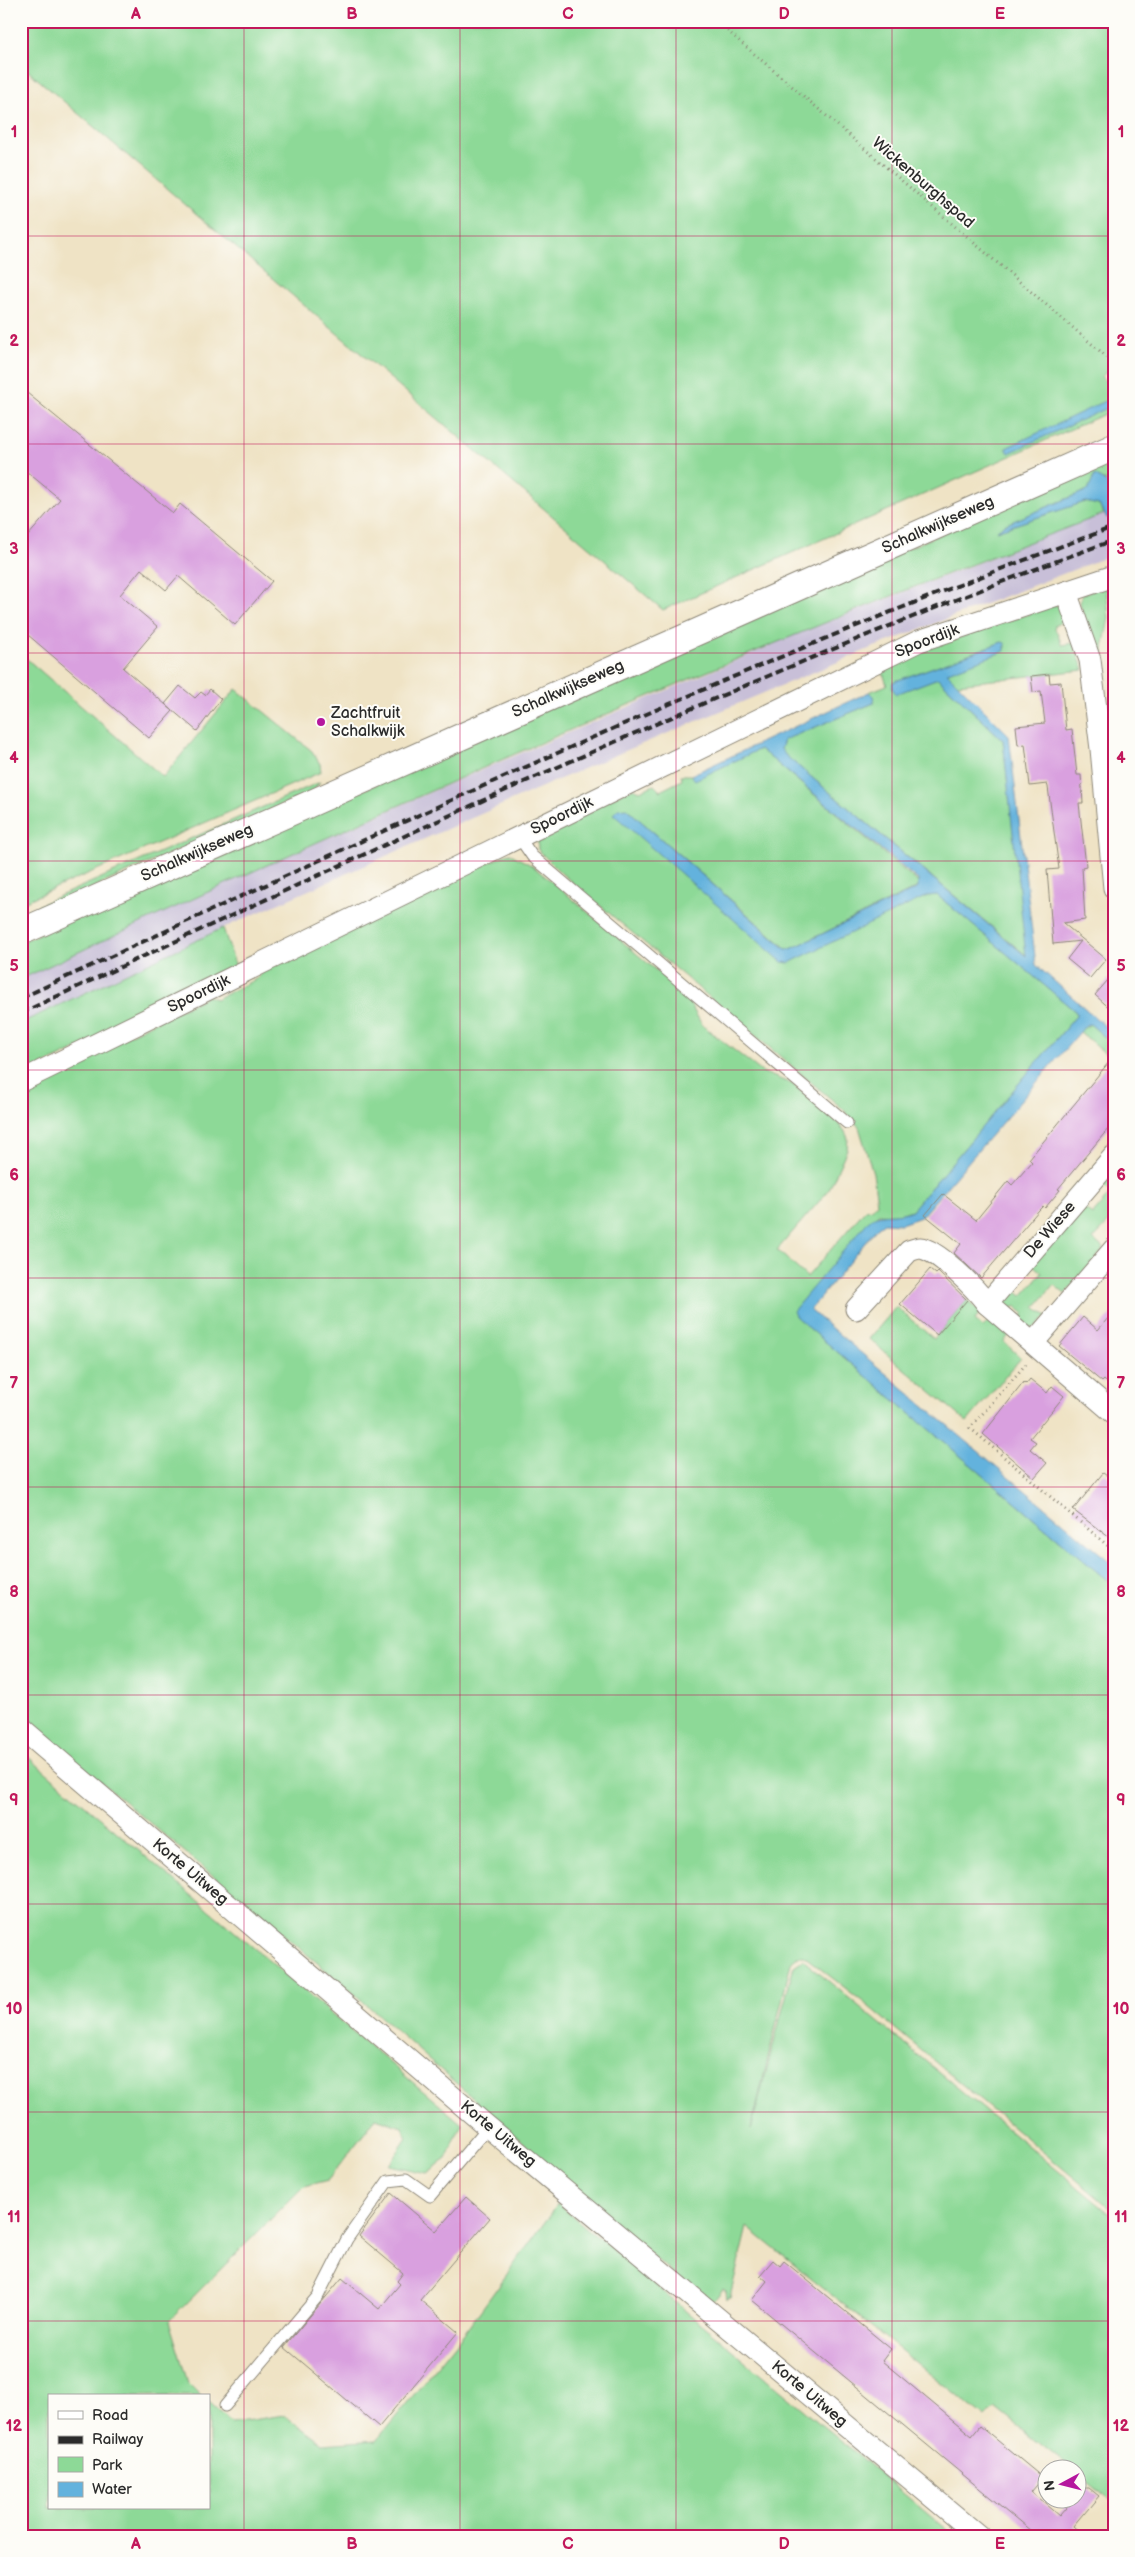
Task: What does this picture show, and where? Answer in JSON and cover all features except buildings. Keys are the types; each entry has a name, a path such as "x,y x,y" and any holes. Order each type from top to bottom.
{"street":[{"name":"Schalkwijkseweg","path":"21,932 1114,447"},
{"name":"Spoordijk","path":"21,1081 919,641 1114,576"},
{"path":"1066,592 1090,660 1101,749 1114,888"},
{"name":"De Wiese","path":"987,1304 1114,1156"},
{"path":"856,1310 909,1251 920,1248 931,1252 979,1292 987,1304 1114,1414"},
{"path":"1036,1346 1114,1249"},
{"name":"Korte Uitweg","path":"21,1728 488,2127 979,2536"}],"lane":[{"path":"519,837 532,856 847,1124"},
{"path":"225,2406 318,2296 347,2239 388,2181 406,2179 430,2196 488,2127"}],"path":[{"name":"Wickenburghspad","path":"716,21 1114,363"},
{"path":"1036,1346 970,1428 1114,1551"}],"shaded area":[{"path":"1114,509 1114,554 869,649 594,764 223,928 21,1023 21,979 211,890 449,784 798,634"}],"green space":[{"path":"21,21 1114,21 1114,365 1101,377 1114,389 1114,410 663,610 21,65"},
{"path":"1114,457 1114,482 1093,478 1088,490 1004,525 998,530 1085,502 1099,505 1104,514 966,566 693,677 289,855 21,979 21,942"},
{"path":"1106,585 1109,618 1103,648 1104,661 1096,662 1080,603 1082,595"},
{"path":"1055,605 1061,606 1067,619 1054,626 1062,645 1073,643 1084,670 957,684 948,674 948,672 1006,647 1002,642 893,682 897,693 938,678 1003,740 1027,956 786,756 781,749 783,740 874,703 873,696 869,692 887,685 882,670 896,659"},
{"path":"21,654 163,777 236,689 312,751 320,764 321,772 21,903"},
{"path":"760,749 919,883 918,887 791,949 787,949 626,808 782,962 927,896 937,895 1076,1012 1076,1016 912,1210 896,1215 878,1214 795,1316 1114,1586 1114,2211 862,2001 804,1956 797,1956 791,1963 751,2129 794,1966 803,1960 1114,2217 1114,2503 1088,2482 1088,2460 1061,2460 995,2408 985,2418 747,2227 730,2297 727,2299 726,2291 723,2289 712,2303 705,2302 358,1997 21,1715 21,1088 208,996 216,999 258,978 262,970 509,853 531,865 556,885 685,995 702,1025 762,1072 792,1084 834,1119 844,1130 848,1138 847,1149 829,1190 777,1250 807,1277 865,1210 872,1209 877,1203 873,1173 859,1127 843,1109 561,873 538,850 537,835 633,788 640,791 654,785 660,791 682,780 681,775 691,775 695,779"},
{"path":"320,782 313,791 21,919 21,913"},
{"path":"223,928 237,970 21,1076 21,1023"},
{"path":"1090,1024 1114,1045 1114,1061 1079,1031"},
{"path":"1114,1169 1114,1217 1093,1239 1104,1249 1065,1294 1054,1285 1035,1307 1047,1316 1033,1329 1017,1323 1024,1313 1015,1306 1007,1315 1002,1303 1005,1294 1011,1287 1022,1296 1042,1273 1031,1263 1080,1205 1092,1215 1111,1193 1099,1182"},
{"path":"967,1300 981,1312 975,1320 983,1327 991,1319 1009,1335 1004,1342 1021,1358 967,1422 869,1339 896,1307 934,1339"},
{"path":"21,1751 462,2124 446,2159 427,2173 389,2165 407,2138 402,2127 376,2118 328,2180 304,2186 169,2321 188,2383 199,2394 48,2394 48,2510 210,2510 210,2403 232,2423 284,2415 323,2444 377,2440 465,2332 558,2204 954,2536 21,2536"}],"water":[{"path":"1114,397 1114,405 1009,453 1006,448"},
{"path":"1095,475 1107,483 1114,482 1111,500 1113,515 1107,518 1099,505 1085,502 996,531 1004,525 1088,490"},
{"path":"1002,642 1005,643 1005,651 948,672 948,674 1009,735 1036,965 1114,1034 1114,1045 1090,1024 1086,1025 921,1217 901,1224 884,1223 877,1228 810,1310 1114,1565 1114,1586 795,1316 793,1311 870,1219 880,1215 912,1210 1076,1016 1076,1012 937,895 927,896 789,963 782,962 613,814 618,809 626,808 786,949 791,949 918,888 918,880 760,749 695,780 691,775 869,692 873,696 874,703 784,740 781,749 786,756 1026,956 1003,740 938,678 896,694 892,688 893,682"}],"railway":[{"path":"21,998 291,873 562,751 836,634 974,579 1114,527"},
{"path":"21,1013 427,826 699,705 974,593 1114,540"}],"place":[{"name":"Zachtfruit Schalkwijk","path":"321,722"}]}
